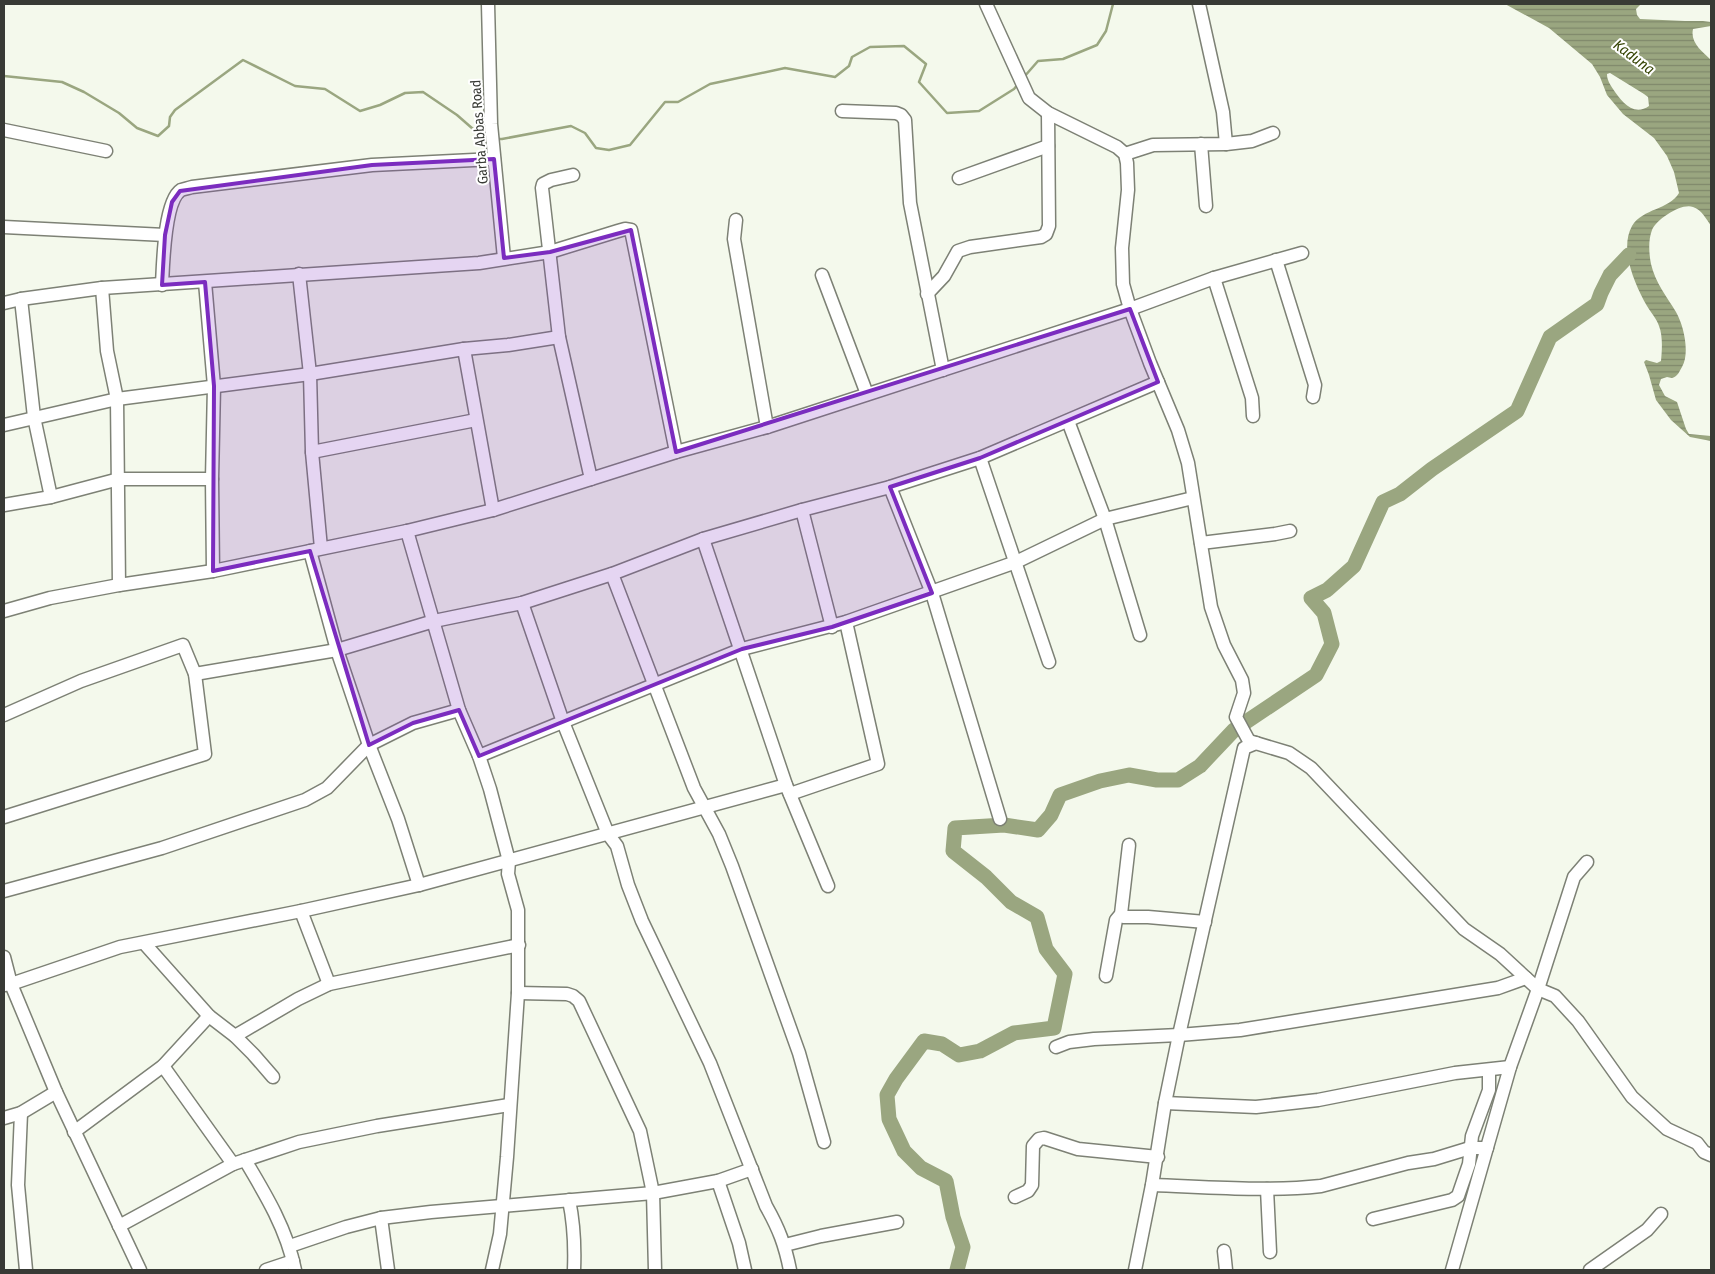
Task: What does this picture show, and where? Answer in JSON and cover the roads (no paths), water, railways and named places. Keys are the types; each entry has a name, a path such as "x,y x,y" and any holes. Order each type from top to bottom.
{"street":[{"name":"Garba Abbas Road","path":"488,4 491,124 504,258"},
{"path":"986,4 1029,98 1048,113 1117,147 1125,154 1128,163 1128,190 1122,248 1123,284 1130,309 1183,444 1188,463 1211,607 1224,646 1242,680 1244,693 1236,718 1252,742 1289,753 1311,768 1464,929 1500,954 1538,990 1555,996 1578,1021 1632,1098 1667,1129 1697,1143 1704,1152 1711,1155"},
{"path":"1199,4 1222,112 1226,144"},
{"path":"842,111 896,113 905,120 910,203 943,370"},
{"path":"928,294 944,276 958,251 970,247 1041,237 1046,234 1049,226 1048,113"},
{"path":"4,130 106,151"},
{"path":"1125,154 1153,145 1226,144 1252,141 1273,133"},
{"path":"1201,144 1206,206"},
{"path":"959,178 1048,146"},
{"path":"162,285 165,235 172,202 180,191 192,187 372,165 493,154"},
{"path":"572,175 551,180 543,184 542,188 559,337 591,479"},
{"path":"736,220 734,239 767,427"},
{"path":"4,227 165,235"},
{"path":"4,303 102,288 479,263 550,252 625,229 631,230 676,452"},
{"path":"4,611 50,598 119,585 213,571 407,532 493,510 676,452 767,427 1130,309 1214,278 1302,253"},
{"path":"1276,260 1315,385 1313,397"},
{"path":"298,274 310,374 315,550 337,650 369,745 398,819 419,885"},
{"path":"822,275 867,394"},
{"path":"1214,278 1252,398 1253,416"},
{"path":"205,282 214,386 213,571"},
{"path":"102,288 107,351 117,399 119,585"},
{"path":"21,299 34,417 51,497"},
{"path":"4,424 117,399 310,374 464,349 508,345 559,337"},
{"path":"464,349 493,510"},
{"path":"195,674 337,650 434,621 522,603 612,574 703,539 802,510 890,488 980,458 1158,382"},
{"path":"312,452 476,420"},
{"path":"1068,421 1105,519 1140,634"},
{"path":"980,458 1049,662"},
{"path":"4,505 51,497 119,479 212,479"},
{"path":"890,488 932,593 1000,819"},
{"path":"479,756 742,649 832,627 932,593 1016,562 1105,519 1193,498"},
{"path":"802,510 832,627"},
{"path":"1201,543 1290,531"},
{"path":"407,532 459,710 479,756 490,789 509,861 508,874 518,910 518,993 500,1234 492,1270"},
{"path":"703,539 742,649 788,790 828,886"},
{"path":"612,574 694,788 719,834 732,866 799,1053 824,1142"},
{"path":"522,603 563,722 608,834 617,846 628,885 642,922 710,1063 766,1206 778,1228 790,1270"},
{"path":"7,985 120,947 419,885 704,806 788,790 878,764 846,622"},
{"path":"4,715 81,681 184,645 195,674 205,754 4,817"},
{"path":"4,891 162,848 305,800 328,788 369,745 413,723 459,710"},
{"path":"1135,1270 1158,1156 1165,1103 1179,1035 1232,808 1244,748 1252,742"},
{"path":"1106,976 1116,920 1121,914 1129,845"},
{"path":"1452,1270 1510,1067 1538,990 1574,877 1587,862"},
{"path":"301,911 329,984"},
{"path":"1121,914 1123,916 1205,922"},
{"path":"144,943 208,1016 235,1036 273,1077"},
{"path":"235,1036 298,999 329,984 519,945"},
{"path":"4,957 7,985 140,1270"},
{"path":"1056,1047 1069,1042 1094,1039 1240,1030 1498,988 1526,978"},
{"path":"518,993 567,994 574,996 579,1001 640,1131 653,1193 655,1270"},
{"path":"74,1132 163,1066 208,1016"},
{"path":"163,1066 271,1205 290,1246 294,1266 266,1270"},
{"path":"1165,1103 1265,1106 1318,1100 1455,1073 1510,1067"},
{"path":"1373,1219 1452,1200 1458,1196 1469,1164 1472,1136 1489,1090 1489,1070"},
{"path":"4,1118 21,1113 56,1092"},
{"path":"119,1226 239,1162 299,1142 377,1126 509,1106"},
{"path":"21,1113 25,1148 18,1185 26,1270"},
{"path":"1015,1197 1028,1191 1032,1185 1033,1146 1039,1139 1044,1138 1078,1149 1158,1156"},
{"path":"1152,1185 1267,1189 1321,1186 1408,1163 1434,1159 1470,1148 1487,1148"},
{"path":"290,1246 346,1227 380,1218 653,1193 718,1181 752,1169"},
{"path":"718,1181 739,1243 745,1270"},
{"path":"1267,1189 1270,1252"},
{"path":"569,1200 575,1248 574,1270"},
{"path":"1590,1270 1646,1230 1661,1214"},
{"path":"380,1218 388,1270"},
{"path":"784,1245 897,1222"},
{"path":"1224,1251 1226,1270"}],"water":[{"name":"Kaduna","path":"1505,4 1641,4 1636,9 1640,19 1711,22 1711,26 1693,29 1693,38 1697,46 1711,60 1711,226 1704,215 1696,208 1682,207 1659,221 1652,230 1649,247 1653,271 1679,318 1684,332 1686,347 1684,361 1678,374 1672,378 1661,379 1659,385 1665,396 1677,402 1689,434 1711,436 1711,441 1690,437 1671,420 1656,400 1644,362 1646,360 1657,363 1661,361 1661,334 1657,321 1638,288 1628,256 1628,235 1632,226 1649,212 1675,199 1679,193 1674,172 1667,156 1654,138 1623,114 1607,95 1600,77 1592,64 1549,28","holes":["1610,73 1648,97 1649,106 1638,110 1633,109 1624,103 1613,89 1607,74"]}],"waterway":[{"path":"1024,77 1038,61 1063,59 1097,45 1106,31 1113,4"},
{"path":"497,139 571,126 585,133 596,148 609,150 630,145 665,102 678,102 710,84 785,68 835,77 849,66 852,57 870,47 904,46 926,64 919,82 947,113 979,111 1014,89 1019,83"},
{"path":"4,76 62,82 84,92 119,113 137,128 158,136 169,126 170,117 175,110 243,60 295,86 325,89 360,111 380,105 405,93 423,92 457,115 481,136 489,137"},
{"path":"957,1270 963,1247 953,1217 946,1181 921,1168 904,1151 889,1119 887,1095 896,1079 924,1041 942,1044 959,1055 980,1051 1014,1033 1054,1028 1065,974 1046,949 1037,917 1011,902 986,877 953,851 955,828 1004,825 1038,830 1051,815 1060,795 1100,781 1129,775 1157,780 1178,780 1200,766 1234,730 1316,675 1332,644 1324,613 1311,598 1327,590 1354,566 1383,502 1400,494 1432,469 1517,411 1550,337 1597,304 1610,275 1629,255"}]}
